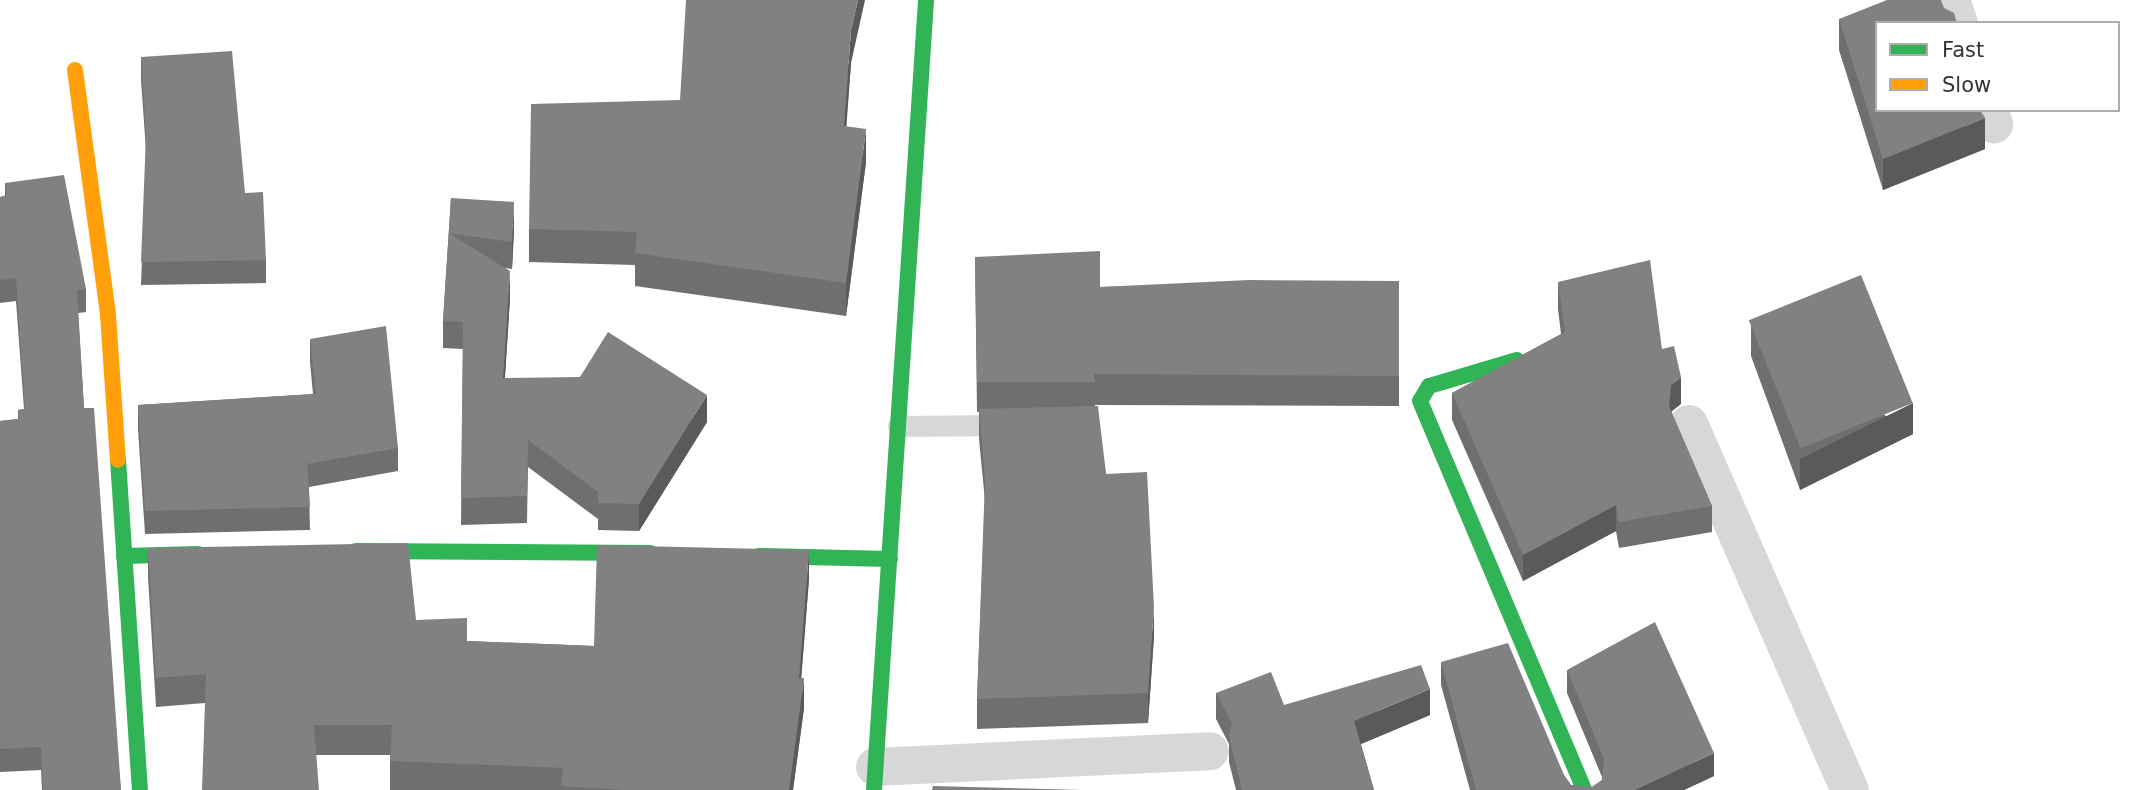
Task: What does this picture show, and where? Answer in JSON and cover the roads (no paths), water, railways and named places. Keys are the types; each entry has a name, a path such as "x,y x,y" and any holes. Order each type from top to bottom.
{"street":[{"path":"926,0 874,778 1210,751"},
{"path":"1951,0 1958,21"},
{"path":"75,70 106,301 140,790"},
{"path":"1517,360 1429,386 1420,401 1584,790"},
{"path":"1689,424 1850,790"},
{"path":"345,551 672,554"},
{"path":"124,556 221,554"},
{"path":"740,555 890,559"}],"lane":[{"path":"898,426 1036,425"}]}
